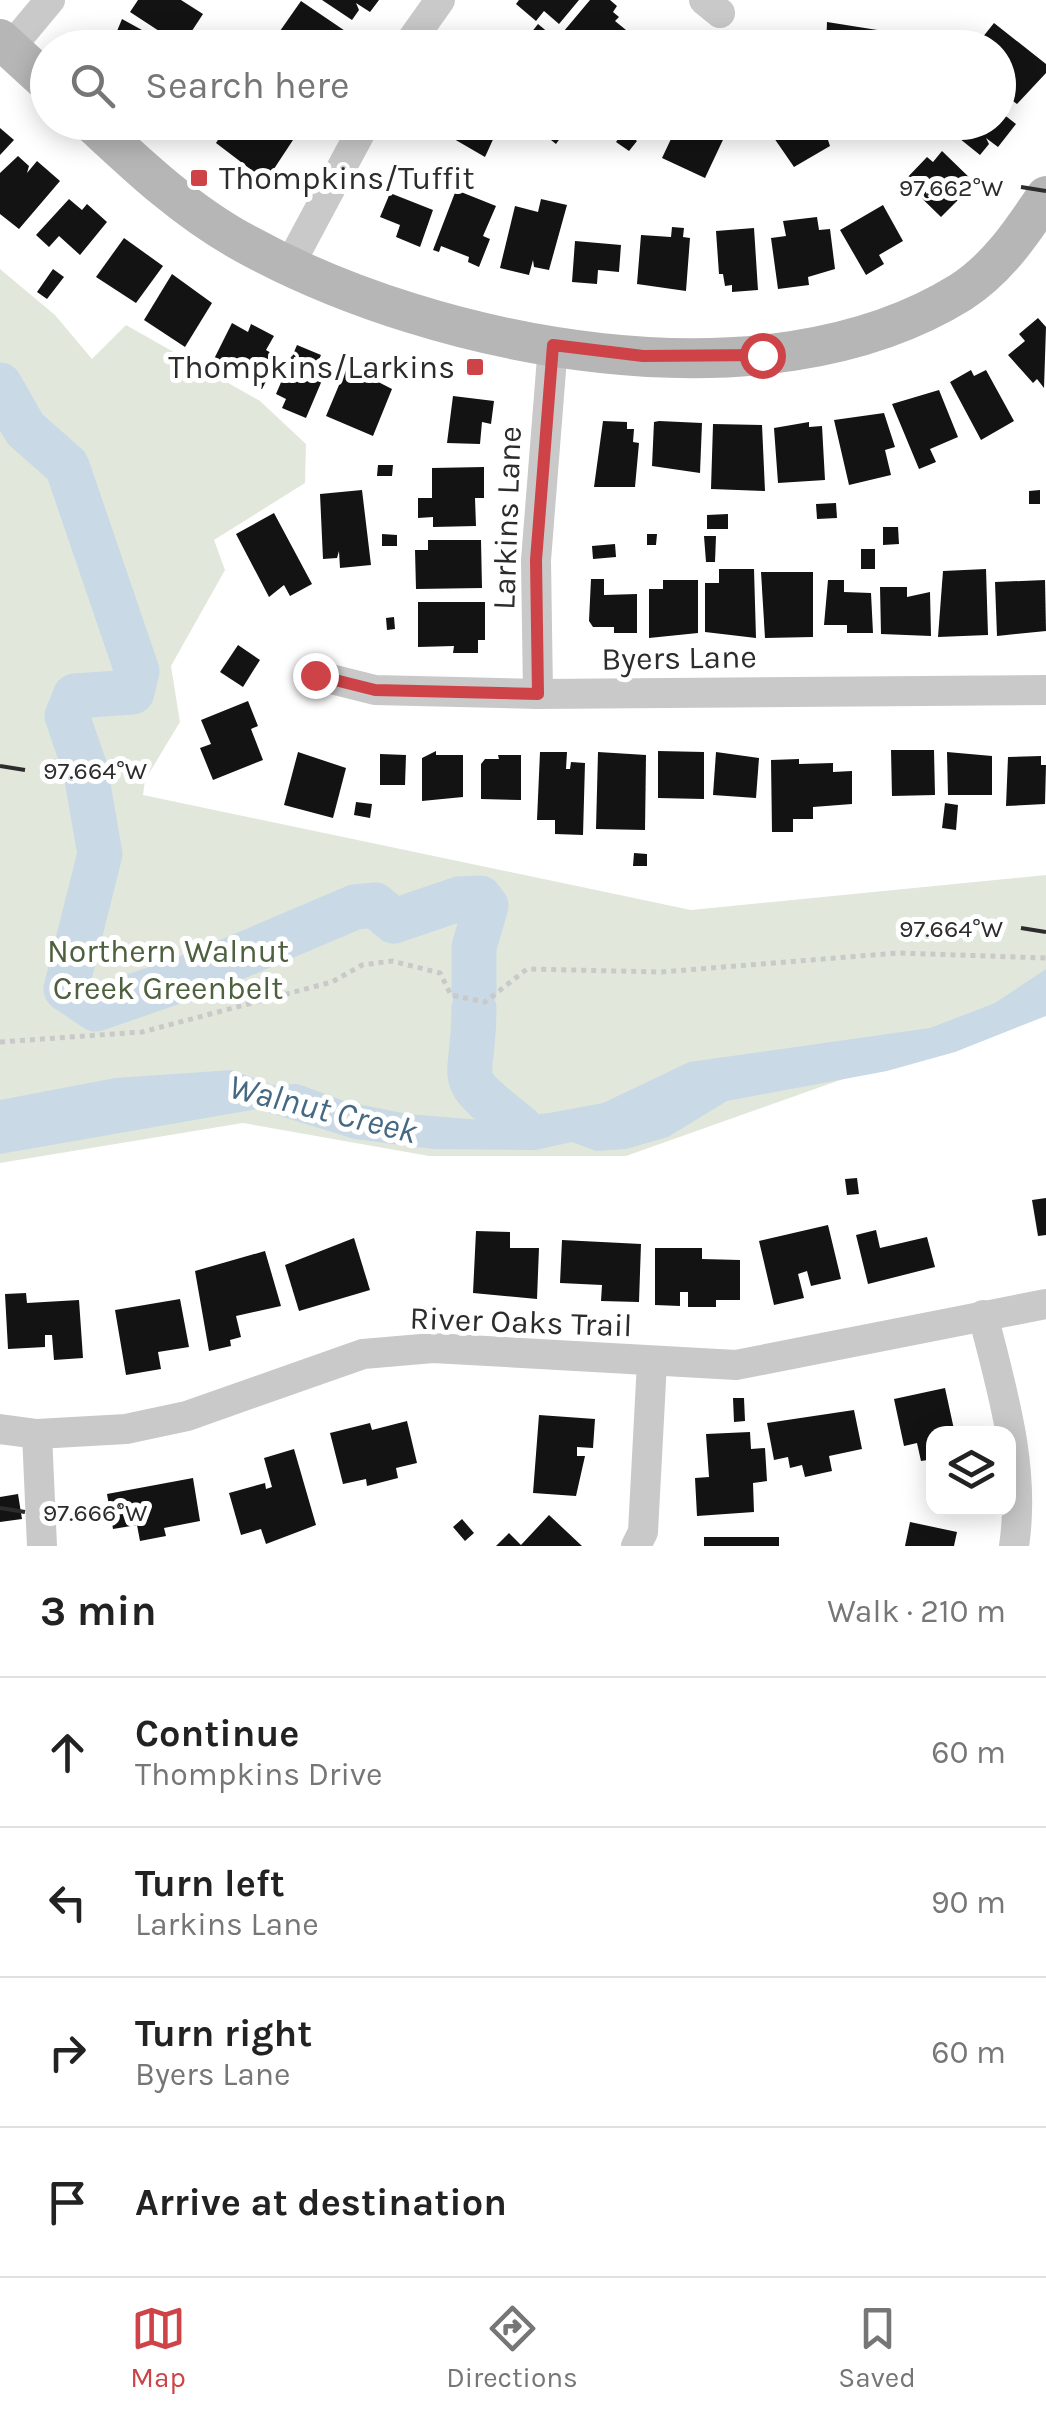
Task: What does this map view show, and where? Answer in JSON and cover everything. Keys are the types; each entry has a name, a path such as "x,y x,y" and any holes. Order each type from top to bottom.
{"street":[{"path":"30,66 5,44 50,0"},
{"path":"419,30 440,0"},
{"path":"112,140 203,218 288,266 366,299 452,324 553,345 643,356 762,355 838,344 908,318 962,291 1009,250 1046,196"},
{"path":"288,266 356,140"},
{"name":"Larkins Lane","path":"538,694 536,560 553,345"},
{"name":"Byers Lane","path":"315,675 375,690 538,694 1046,690"},
{"name":"River Oaks Trail","path":"0,1429 37,1434 126,1429 187,1416 363,1354 433,1348 736,1364 1046,1304"},
{"path":"982,1315 1007,1408 1021,1501 1014,1546"},
{"path":"636,1546 644,1532 652,1362"},
{"path":"37,1434 42,1546"}],"path":[{"path":"0,1042 142,1032 332,982 362,965 392,961 440,973 451,996 485,1002 528,969 661,972 898,953 1046,958"}],"green space":[{"name":"Northern Walnut Creek Greenbelt","path":"0,269 55,315 92,359 126,325 260,401 306,444 305,483 214,540 225,570 171,666 180,722 145,780 143,795 691,910 1046,875 1046,1007 626,1156 429,1156 243,1123 0,1163"}],"water":[{"name":"Walnut Creek","path":"1046,969 1046,1016 955,1052 887,1071 727,1101 668,1137 626,1149 596,1151 572,1142 536,1150 433,1149 354,1139 258,1109 0,1154 0,1100 115,1078 232,1070 272,1085 298,1084 347,1102 408,1114 481,1120 549,1113 603,1103 689,1062 930,1028 995,1003"}],"building":[{"path":"138,0 181,0 203,14 192,30 158,30 130,12"},
{"path":"322,0 379,0 370,12 356,3 359,10 352,20"},
{"path":"519,0 579,0 559,24 544,11 536,21 516,4"},
{"path":"590,0 610,0 617,6 613,12 619,17 615,21 626,30 565,30"},
{"path":"301,1 344,30 281,30"},
{"path":"122,19 142,30 117,30"},
{"path":"827,22 877,30 827,30"},
{"path":"1016,40 1046,64 1046,73 1017,104"},
{"path":"0,128 14,140 0,155"},
{"path":"218,140 293,140 266,181 216,143"},
{"path":"456,140 493,140 485,157"},
{"path":"617,140 637,141 629,151"},
{"path":"670,140 723,140 705,178 662,158"},
{"path":"775,140 828,140 830,146 794,167"},
{"path":"961,140 987,140 989,144 980,155"},
{"path":"942,151 974,182 967,190 971,194 965,200 961,197 941,217 904,181 927,157 933,162"},
{"path":"18,156 29,166 27,173 37,161 60,181 19,229 0,214 0,173"},
{"path":"456,190 496,206 483,236 490,239 479,267 468,262 469,257 441,246 439,252 433,250"},
{"path":"390,193 433,210 420,247 396,237 400,225 380,217"},
{"path":"69,199 82,210 87,204 107,222 80,255 59,236 49,247 36,235"},
{"path":"541,199 567,205 549,270 534,267 533,260 529,275 500,268 515,206 538,212"},
{"path":"883,205 903,241 879,255 884,264 866,275 840,230"},
{"path":"817,217 819,230 830,229 835,269 808,277 809,285 778,289 771,238 786,236 783,221"},
{"path":"672,227 684,228 683,237 690,238 686,291 637,284 641,235 671,237"},
{"path":"754,228 758,290 732,292 732,285 725,286 723,274 719,274 716,231"},
{"path":"124,238 163,266 136,303 96,277"},
{"path":"575,241 621,245 619,272 598,270 597,284 572,282"},
{"path":"53,269 64,277 47,299 37,292"},
{"path":"172,274 212,303 185,347 144,320"},
{"path":"1038,318 1046,327 1044,388 1037,379 1033,383 1008,355 1025,341 1019,334"},
{"path":"232,323 248,332 251,324 274,336 266,350 278,357 262,389 212,363"},
{"path":"297,345 321,355 318,362 324,364 318,376 323,378 306,418 282,408 286,399 276,394"},
{"path":"347,366 392,389 373,436 326,416"},
{"path":"971,370 974,376 986,370 1014,421 981,440 950,382"},
{"path":"939,390 958,437 930,449 936,462 919,469 892,404"},
{"path":"453,396 494,401 491,424 482,422 480,444 447,443"},
{"path":"884,413 895,447 885,450 891,475 849,485 834,420"},
{"path":"603,421 627,422 627,429 634,429 633,442 639,443 635,487 594,487"},
{"path":"654,422 702,423 700,473 652,466"},
{"path":"809,422 809,427 822,426 825,480 778,483 774,428"},
{"path":"713,424 762,425 765,491 711,489"},
{"path":"378,465 393,465 392,476 377,476"},
{"path":"484,467 484,498 475,498 476,526 433,527 433,517 418,518 418,498 432,498 432,468"},
{"path":"362,490 371,565 340,568 339,551 337,558 323,559 320,494"},
{"path":"1040,490 1040,504 1029,504 1029,491"},
{"path":"836,503 837,518 817,519 816,504"},
{"path":"274,513 312,584 290,596 284,585 269,597 236,534"},
{"path":"728,514 728,529 707,529 707,515"},
{"path":"883,527 898,527 899,544 883,545"},
{"path":"382,534 397,535 397,546 382,546"},
{"path":"647,534 657,534 656,545 647,545"},
{"path":"704,536 716,536 715,562 706,562"},
{"path":"428,540 481,540 482,588 416,589 415,550 428,550"},
{"path":"615,544 616,557 593,559 592,546"},
{"path":"861,549 875,549 875,569 861,569"},
{"path":"719,569 754,569 756,638 705,632 705,583 719,583"},
{"path":"986,569 988,635 938,637 943,571"},
{"path":"761,572 813,572 813,637 765,638"},
{"path":"591,579 604,579 604,595 637,594 637,633 614,633 614,627 593,627 589,621"},
{"path":"663,580 698,580 698,633 649,638 649,589 663,589"},
{"path":"828,580 844,580 844,592 871,593 873,633 847,633 847,625 824,625"},
{"path":"1045,580 1046,631 997,636 995,582"},
{"path":"880,587 907,587 907,597 930,592 931,636 881,634"},
{"path":"418,602 485,602 485,640 478,640 478,653 453,653 454,646 418,647"},
{"path":"394,617 395,629 387,630 386,618"},
{"path":"238,645 260,660 243,687 220,672"},
{"path":"248,701 258,726 251,729 263,760 213,780 200,748 211,744 201,720"},
{"path":"891,750 934,750 935,795 892,796"},
{"path":"436,751 436,755 463,755 463,797 422,801 422,758"},
{"path":"658,751 704,752 704,799 658,798"},
{"path":"298,752 346,768 333,818 284,805"},
{"path":"540,752 567,752 566,769 570,769 571,762 585,763 583,835 555,834 555,820 537,820"},
{"path":"598,752 646,755 645,830 596,829"},
{"path":"716,752 759,758 756,798 713,795"},
{"path":"947,752 992,756 992,795 948,795"},
{"path":"380,754 406,755 405,785 380,785"},
{"path":"498,755 521,755 521,800 481,799 481,764 485,759 499,759"},
{"path":"1041,756 1041,765 1046,765 1045,804 1006,806 1008,757"},
{"path":"799,759 799,764 833,763 833,772 852,771 852,804 813,807 813,819 793,819 793,832 772,832 771,760"},
{"path":"356,802 372,804 370,818 354,815"},
{"path":"945,803 958,805 956,830 942,828"},
{"path":"634,853 647,854 647,866 633,866"},
{"path":"857,1178 859,1194 847,1195 845,1179"},
{"path":"1046,1198 1046,1235 1038,1236 1032,1200"},
{"path":"828,1225 841,1279 811,1286 807,1271 798,1274 804,1298 774,1305 759,1241"},
{"path":"876,1230 880,1248 927,1237 935,1267 868,1284 856,1235"},
{"path":"476,1231 510,1232 510,1248 539,1248 537,1299 473,1293"},
{"path":"354,1238 370,1290 299,1311 285,1265"},
{"path":"562,1240 641,1244 639,1302 601,1301 602,1285 560,1283"},
{"path":"655,1248 702,1248 702,1259 740,1260 740,1300 716,1300 716,1307 688,1307 688,1292 680,1292 680,1306 655,1305"},
{"path":"265,1251 281,1306 236,1316 241,1337 230,1340 231,1346 209,1351 195,1271"},
{"path":"26,1293 27,1303 79,1300 83,1358 54,1360 52,1335 45,1335 45,1347 8,1349 5,1294"},
{"path":"180,1299 189,1347 158,1352 161,1369 126,1375 115,1310"},
{"path":"945,1388 953,1426 926,1426 926,1460 921,1461 917,1443 904,1446 894,1399"},
{"path":"733,1398 744,1398 745,1421 734,1422"},
{"path":"854,1410 862,1449 829,1456 832,1471 805,1477 802,1465 790,1468 788,1457 774,1460 767,1423"},
{"path":"539,1415 595,1419 593,1448 577,1447 577,1456 585,1456 576,1496 533,1493"},
{"path":"407,1421 417,1463 396,1468 398,1478 367,1486 366,1479 343,1484 330,1433 370,1423 372,1430"},
{"path":"750,1432 751,1449 765,1448 767,1481 753,1483 754,1512 697,1516 695,1478 709,1477 706,1434"},
{"path":"294,1449 316,1525 266,1544 261,1529 241,1535 229,1493 265,1483 266,1489 272,1487 264,1458"},
{"path":"193,1478 200,1521 164,1528 166,1536 140,1541 137,1525 113,1529 107,1494"},
{"path":"18,1494 22,1519 0,1522 0,1497"},
{"path":"549,1515 582,1546 496,1546 509,1533 521,1545"},
{"path":"462,1519 474,1533 465,1541 453,1527"},
{"path":"910,1522 957,1532 954,1546 905,1546"},
{"path":"704,1537 779,1537 779,1546 704,1546"}],"waterway":[{"path":"0,385 25,429 67,466 137,671 132,692 75,696 67,716 85,768 100,854 66,989 96,1009 200,973 355,907 375,905 394,921 459,899 480,898 486,906 474,947 474,992"},
{"path":"474,1008 470,1077 483,1096 520,1127"}],"place":[{"name":"Thompkins/Tuffit","path":"199,178"},
{"name":"Thompkins/Larkins","path":"475,367"}],"route":[{"path":"315,675 375,690 538,694 536,560 553,345 643,356 762,355"}]}
